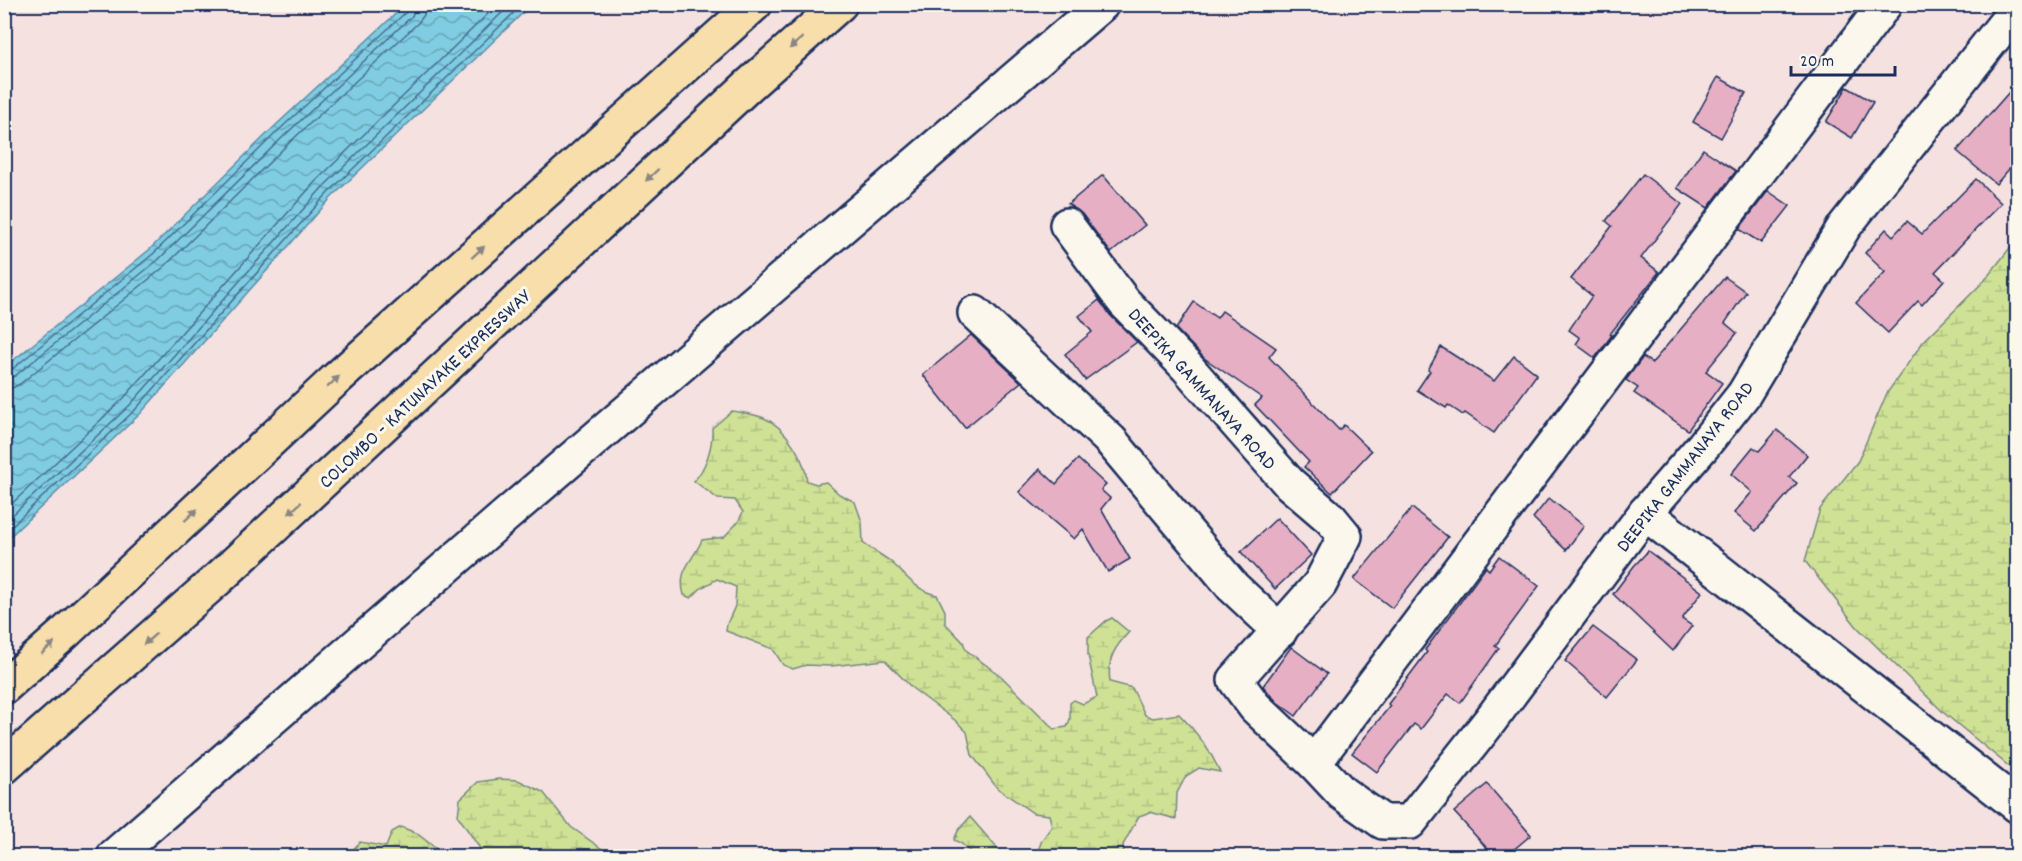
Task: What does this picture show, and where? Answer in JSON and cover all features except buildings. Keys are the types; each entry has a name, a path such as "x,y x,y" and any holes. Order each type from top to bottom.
{"highway":[{"path":"4,687 343,373 755,4"},
{"name":"COLOMBO - KATUNAYAKE EXPRESSWAY","path":"4,767 220,577 749,85 840,4"}],"street":[{"path":"114,856 513,509 1102,4"},
{"path":"1314,762 1885,4"},
{"name":"DEEPIKA GAMMANAYA ROAD","path":"1067,225 1124,302 1187,367 1289,483 1331,519 1345,536 1320,584 1235,680 1255,706 1314,762 1342,793 1383,822 1410,822 1489,722 1645,513 1704,446 1744,394 1844,227 2018,7"},
{"path":"975,313 1111,441 1233,587 1280,631"},
{"path":"1645,513 2018,806"}],"green space":[{"path":"2017,239 2017,773 1944,713 1857,627 1805,561 1820,509 1858,461 1887,393 1923,342 1984,281"},
{"path":"732,411 772,422 793,445 803,463 807,481 816,484 826,482 839,494 855,502 862,522 863,543 891,562 917,586 937,595 945,611 945,623 963,642 966,650 1002,677 1054,729 1067,727 1070,719 1070,703 1074,700 1083,704 1097,697 1088,655 1088,637 1112,618 1129,632 1113,654 1110,682 1132,688 1145,715 1153,718 1179,714 1202,741 1220,772 1199,768 1186,776 1177,793 1176,819 1150,812 1139,816 1123,845 1124,856 1036,856 1042,840 1052,826 1049,815 1033,813 997,788 972,755 967,732 912,688 885,660 831,666 806,665 793,669 783,665 773,649 726,631 735,606 736,587 717,579 701,588 691,598 684,595 682,579 702,540 724,537 738,522 743,512 735,500 718,499 694,481 708,456 712,428"},
{"path":"499,779 518,780 543,792 571,827 612,856 485,856 458,816 460,799 478,782"},
{"path":"970,817 1004,856 970,856 971,853 962,844 954,840 958,831"},
{"path":"401,827 416,833 446,856 347,856 360,842 386,847 392,832"}],"water":[{"path":"405,5 531,5 331,198 140,414 5,541 5,367 149,250 275,126"}]}
